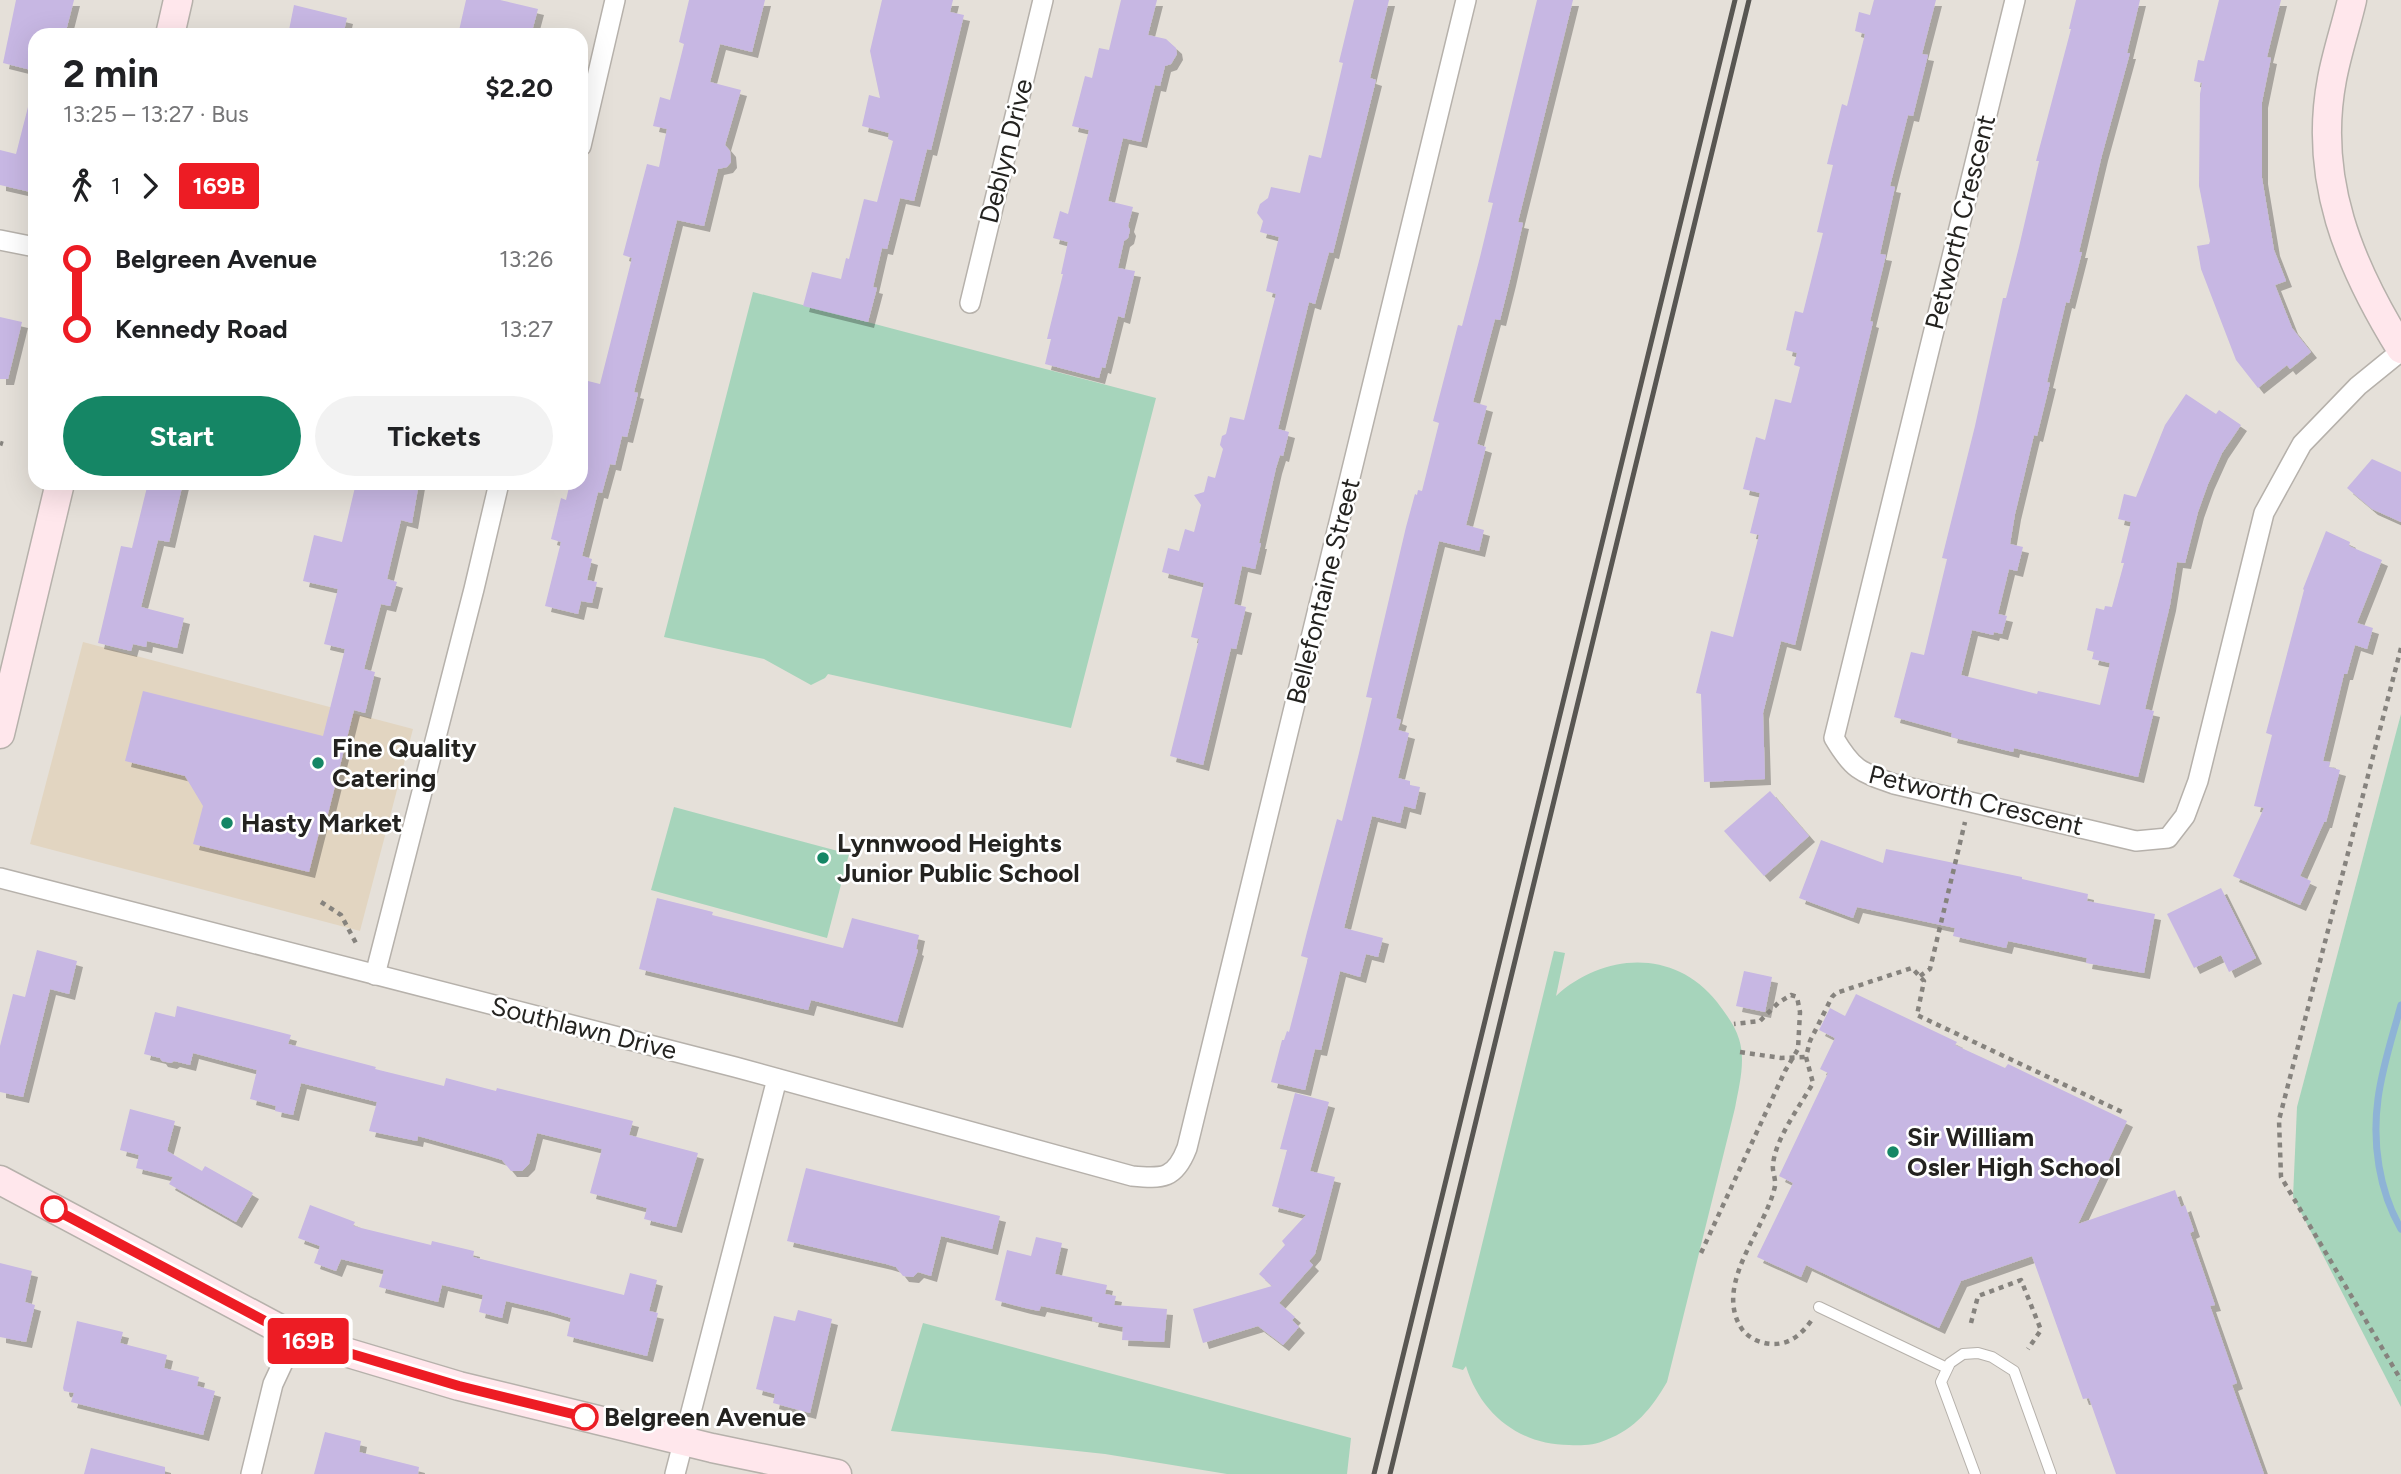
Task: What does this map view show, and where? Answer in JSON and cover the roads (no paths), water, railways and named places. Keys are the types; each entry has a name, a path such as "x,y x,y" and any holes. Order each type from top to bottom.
{"street":[{"path":"172,28 178,0"},
{"path":"588,116 615,0"},
{"name":"Deblyn Drive","path":"970,303 1043,0"},
{"name":"Bellefontaine Street","path":"1167,1175 1180,1166 1187,1148 1466,0"},
{"name":"Petworth Crescent","path":"2015,0 1834,738 1860,772 1894,784 2136,841 2168,838 2185,816 2198,781 2264,513 2302,444 2358,386 2401,350"},
{"path":"2352,0 2332,79 2327,129 2329,172 2334,201 2360,276 2401,350"},
{"path":"0,240 28,246"},
{"path":"0,734 58,490"},
{"path":"375,975 497,490"},
{"name":"Southlawn Drive","path":"0,878 777,1079 1132,1176 1151,1178 1167,1175"},
{"path":"675,1474 777,1079"},
{"path":"0,1180 295,1337 459,1386 685,1441 836,1474"},
{"path":"251,1474 273,1384 295,1337"}],"lane":[{"path":"1819,1307 1948,1368"},
{"path":"1975,1474 1941,1382 1950,1363 1963,1354 1978,1353 1992,1357 2014,1371 2051,1474"}],"waterway":[{"path":"2401,1005 2382,1075 2376,1116 2382,1183 2401,1229"}],"railway":[{"path":"1374,1474 1735,0"},
{"path":"1390,1474 1749,0"}],"place":[{"name":"Fine Quality Catering","path":"318,763"},
{"name":"Hasty Market","path":"227,823"},
{"name":"Lynnwood Heights Junior Public School","path":"823,858"},
{"name":"Sir William Osler High School","path":"1893,1152"},
{"name":"Belgreen Avenue","path":"585,1417"}]}
